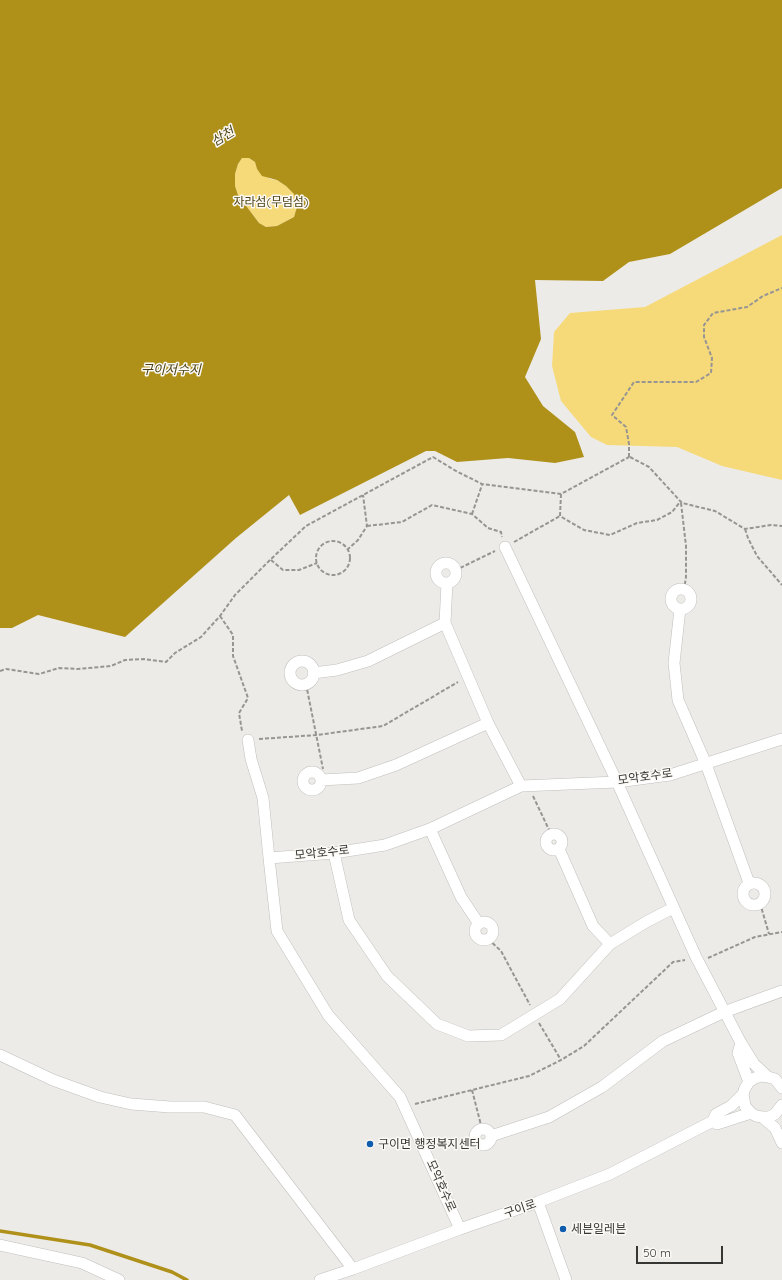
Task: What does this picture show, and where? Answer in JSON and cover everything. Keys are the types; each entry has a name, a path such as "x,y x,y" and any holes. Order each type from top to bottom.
{"street":[{"path":"505,547 617,782 696,957 724,1012 754,1064 775,1078 782,1088"},
{"path":"444,563 453,566 456,572 455,578 447,584 438,580 436,573 438,567 444,563"},
{"path":"447,584 445,624 488,723 527,785"},
{"path":"684,590 678,590 672,596 673,605 680,609 674,663 678,700 706,764 749,883"},
{"path":"313,672 337,670 368,661 445,624"},
{"path":"304,662 311,666 313,672 311,680 306,684 298,684 292,679 290,672 291,668 297,663 304,662"},
{"path":"323,780 358,778 396,766 488,723"},
{"name":"모악호수로","path":"460,1229 400,1097 328,1015 277,931 269,858 334,853 385,845 430,829 527,785 617,782 670,775 782,739"},
{"path":"248,740 263,798 269,858"},
{"path":"430,829 461,897 479,924 475,931 478,937 483,940 488,939"},
{"path":"551,834 547,838 547,846 551,849 559,849 593,926 610,944"},
{"path":"334,853 349,920 387,976 437,1024 468,1036 501,1034 560,999 610,944 646,922 673,908"},
{"path":"749,883 759,884 764,890 764,897 760,903 752,905 749,904 744,898 744,888 749,883"},
{"path":"482,1129 476,1133 475,1138 478,1143 483,1145 488,1143 491,1136 549,1117 602,1087 663,1041 724,1012 782,991"},
{"path":"741,1043 738,1053 749,1082"},
{"path":"0,1055 53,1080 100,1097 131,1104 170,1107 204,1107 235,1114 353,1269"},
{"path":"750,1113 718,1124 713,1121 716,1114 731,1106 743,1094 749,1082 754,1078 761,1076 775,1078"},
{"path":"743,1094 745,1106 750,1113 756,1116 769,1117 775,1114 781,1107"},
{"path":"781,1107 780,1122 782,1126"},
{"path":"762,1117 775,1128 782,1143"},
{"name":"구이로","path":"320,1280 538,1202 610,1174 713,1121"},
{"path":"538,1202 566,1280"},
{"path":"0,1245 82,1263 119,1280"}],"path":[{"path":"630,457 626,427 612,415 634,382 696,382 711,373 712,358 704,337 704,325 713,313 747,307 763,296 782,288"},
{"path":"0,671 6,669 39,674 59,668 78,669 111,666 125,660 144,659 166,662 175,653 201,637 220,616 236,594 306,526 433,457 482,484 561,494 630,457"},
{"path":"630,457 649,468 682,504 715,511 745,529 771,525 782,526"},
{"path":"472,514 482,484"},
{"path":"560,516 561,494"},
{"path":"347,550 358,540 367,526 363,495"},
{"path":"560,516 584,530 610,535 637,523 657,520 672,512 680,502"},
{"path":"680,502 686,546 686,577 684,590"},
{"path":"367,526 402,522 432,505 472,514 488,528 501,532 505,547"},
{"path":"456,572 460,568 505,547 560,516"},
{"path":"745,529 757,556 782,585"},
{"path":"328,542 344,545 347,550 350,561 348,566 340,574 328,574 324,572 317,563 316,558 320,548 328,542"},
{"path":"271,559 283,570 300,570 317,563"},
{"path":"220,616 233,635 233,656 248,698 239,713 242,729 248,740 317,735 383,726 468,677"},
{"path":"306,684 317,735 323,780"},
{"path":"527,785 551,834"},
{"path":"760,903 769,934"},
{"path":"405,1106 529,1076 561,1060 584,1046 673,962 696,957 706,959 755,937 782,932"},
{"path":"488,939 501,951 534,1014 561,1060"},
{"path":"472,1090 482,1129"}],"green space":[{"name":"자라섬(무덤섬)","path":"242,158 249,158 255,162 257,169 270,179 277,180 286,186 294,194 297,208 294,217 277,226 266,227 259,223 238,195 235,186 235,174 238,164"},
{"path":"782,235 782,480 722,466 677,447 607,445 591,437 561,401 552,366 554,332 570,313 645,307"}],"water":[{"name":"구이저수지","path":"0,0 782,0 782,188 670,254 629,262 603,281 535,280 541,339 525,377 543,406 575,432 584,457 555,463 508,458 457,462 435,451 426,451 300,515 289,495 236,538 125,637 38,615 12,628 0,628","holes":["242,158 249,158 255,162 257,169 262,176 277,180 294,194 297,207 294,217 277,226 266,227 259,223 238,195 235,186 235,174 238,164"]}],"waterway":[{"path":"0,1231 90,1245 172,1272 187,1280"}],"place":[{"name":"구이면 행정복지센터","path":"370,1144"},
{"name":"세븐일레븐","path":"563,1229"}],"water label":[{"name":"삼천","path":"223,137"}]}
